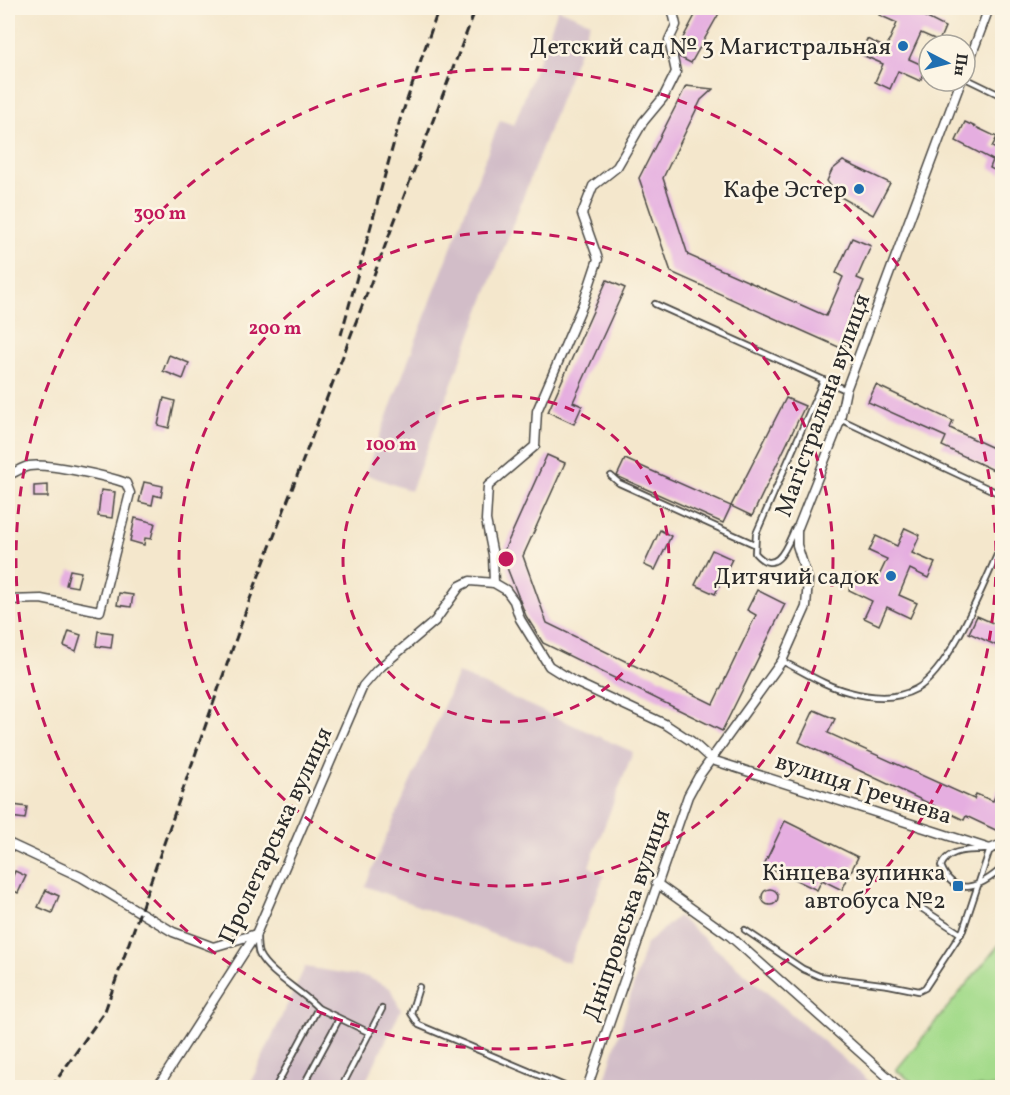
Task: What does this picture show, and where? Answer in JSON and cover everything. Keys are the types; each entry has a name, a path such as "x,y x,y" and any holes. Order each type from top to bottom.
{"street":[{"path":"672,8 676,25 669,40 676,72 663,98 643,122 618,167 593,186 582,214 598,259 583,304 537,411 535,446 488,486 486,520 493,555 494,584 510,596 520,619 549,666 573,681 665,724 691,741 712,759"},
{"path":"977,40 989,8"},
{"name":"Магістральна вулиця","path":"712,759 782,661 806,607 808,580 797,545 800,518 840,419 846,390 957,93"},
{"path":"8,475 28,466 46,466 111,477 126,483 130,493 129,508 100,611 41,599 8,600"},
{"name":"Пролетарська вулиця","path":"157,1088 256,934 363,686 377,670 435,621 460,586 470,581 494,584"},
{"name":"вулиця Гречнева","path":"712,759 990,849"},
{"name":"Дніпровська вулиця","path":"587,1088 656,883 688,796 712,759"},
{"path":"8,843 81,878 173,932 213,947 256,934"},
{"path":"990,849 1002,844"},
{"path":"656,883 729,936 900,1088"}],"lane":[{"path":"977,84 1002,96"},
{"path":"655,304 846,390"},
{"path":"800,518 783,554 769,563 761,560 755,553 754,544 823,381"},
{"path":"840,419 1002,495"},
{"path":"611,476 619,483 754,544"},
{"path":"782,661 823,683 855,694 890,697 916,689 931,677 955,644 1002,544"},
{"path":"745,930 803,969 819,976 871,982 919,992 925,988 961,934 973,907 977,886 990,849 952,852 945,858 941,866 944,873 958,886 977,886 987,882 1002,868"},
{"path":"912,902 961,934"},
{"path":"256,934 259,954 282,978 307,996 318,1008 370,1034"},
{"path":"419,987 411,1012 419,1025 569,1088"},
{"path":"275,1088 318,1008"},
{"path":"342,1088 382,1009"},
{"path":"302,1088 339,1019"}],"shaded area":[{"path":"558,9 590,22 411,491 365,474 500,120 514,125"},
{"path":"458,673 633,752 589,866 604,876 569,963 365,886"},
{"path":"678,916 876,1087 610,1088 604,1083 646,944"},
{"path":"305,967 367,977 390,988 401,1010 363,1087 248,1088"}],"green space":[{"path":"1002,941 1002,1087 919,1087 896,1070"}],"building":[{"path":"699,8 722,8 691,63 679,57 677,49"},
{"name":"Детский сад № 3 Магистральная","path":"883,8 927,8 923,16 945,27 942,33 917,33 917,42 909,59 917,63 917,80 898,71 890,89 875,82 883,64 860,54 867,39 886,48 897,23 879,15"},
{"path":"686,86 713,89 701,100 663,178 688,255 826,316 843,277 836,273 852,238 871,246 857,278 864,281 849,317 856,320 843,349 671,272 639,178"},
{"path":"965,122 997,137 992,147 998,150 1002,140 1002,174 990,168 993,160 956,141"},
{"name":"Кафе Эстер","path":"843,161 890,183 873,215 837,195 827,181 832,170"},
{"path":"607,280 625,288 573,402 582,406 574,424 548,412"},
{"path":"169,355 189,363 183,379 163,371"},
{"path":"876,385 953,421 950,428 1002,452 1002,474 942,446 946,437 868,402"},
{"path":"164,398 175,401 169,428 158,425"},
{"path":"786,398 805,406 752,516 731,506"},
{"path":"547,455 565,463 523,556 547,623 713,704 756,615 747,610 757,590 785,604 722,731 543,643 526,616 502,555"},
{"path":"625,459 731,506 723,523 617,476"},
{"path":"144,482 163,486 161,497 154,495 152,505 139,502"},
{"path":"48,485 48,497 34,497 34,486"},
{"path":"101,490 115,492 112,518 98,516"},
{"path":"135,518 155,523 151,539 145,538 144,545 130,541"},
{"name":"Дитячий садок","path":"905,528 920,535 912,553 935,563 928,578 910,569 899,595 917,603 910,618 887,607 879,625 864,618 872,601 849,590 856,575 875,584 887,559 869,551 876,536 897,546"},
{"path":"660,530 671,536 655,570 644,565"},
{"path":"712,550 732,559 715,594 695,585"},
{"path":"70,570 81,572 77,587 66,585"},
{"path":"119,593 133,595 131,607 117,605"},
{"path":"977,616 1002,627 1002,648 969,633"},
{"path":"69,631 81,635 76,651 64,646"},
{"path":"98,631 113,633 111,648 96,646"},
{"path":"814,710 835,719 828,733 974,799 976,794 993,801 1002,780 1002,833 966,816 964,820 799,742"},
{"path":"13,805 27,807 25,819 11,817"},
{"path":"785,821 858,857 842,890 822,880 817,890 764,865"},
{"path":"15,871 26,876 18,893 8,888"},
{"path":"770,889 778,897 770,905 762,897"},
{"path":"46,890 59,896 52,913 38,907"}],"railway":[{"path":"341,335 400,120 439,8"},
{"path":"51,1088 105,1011 250,599 476,8"}],"place":[{"name":"Детский сад № 3 Магистральная","path":"903,46"},
{"name":"Кафе Эстер","path":"859,189"},
{"name":"Дитячий садок","path":"891,576"},
{"name":"Кінцева зупинка автобуса №2","path":"958,886"}]}
